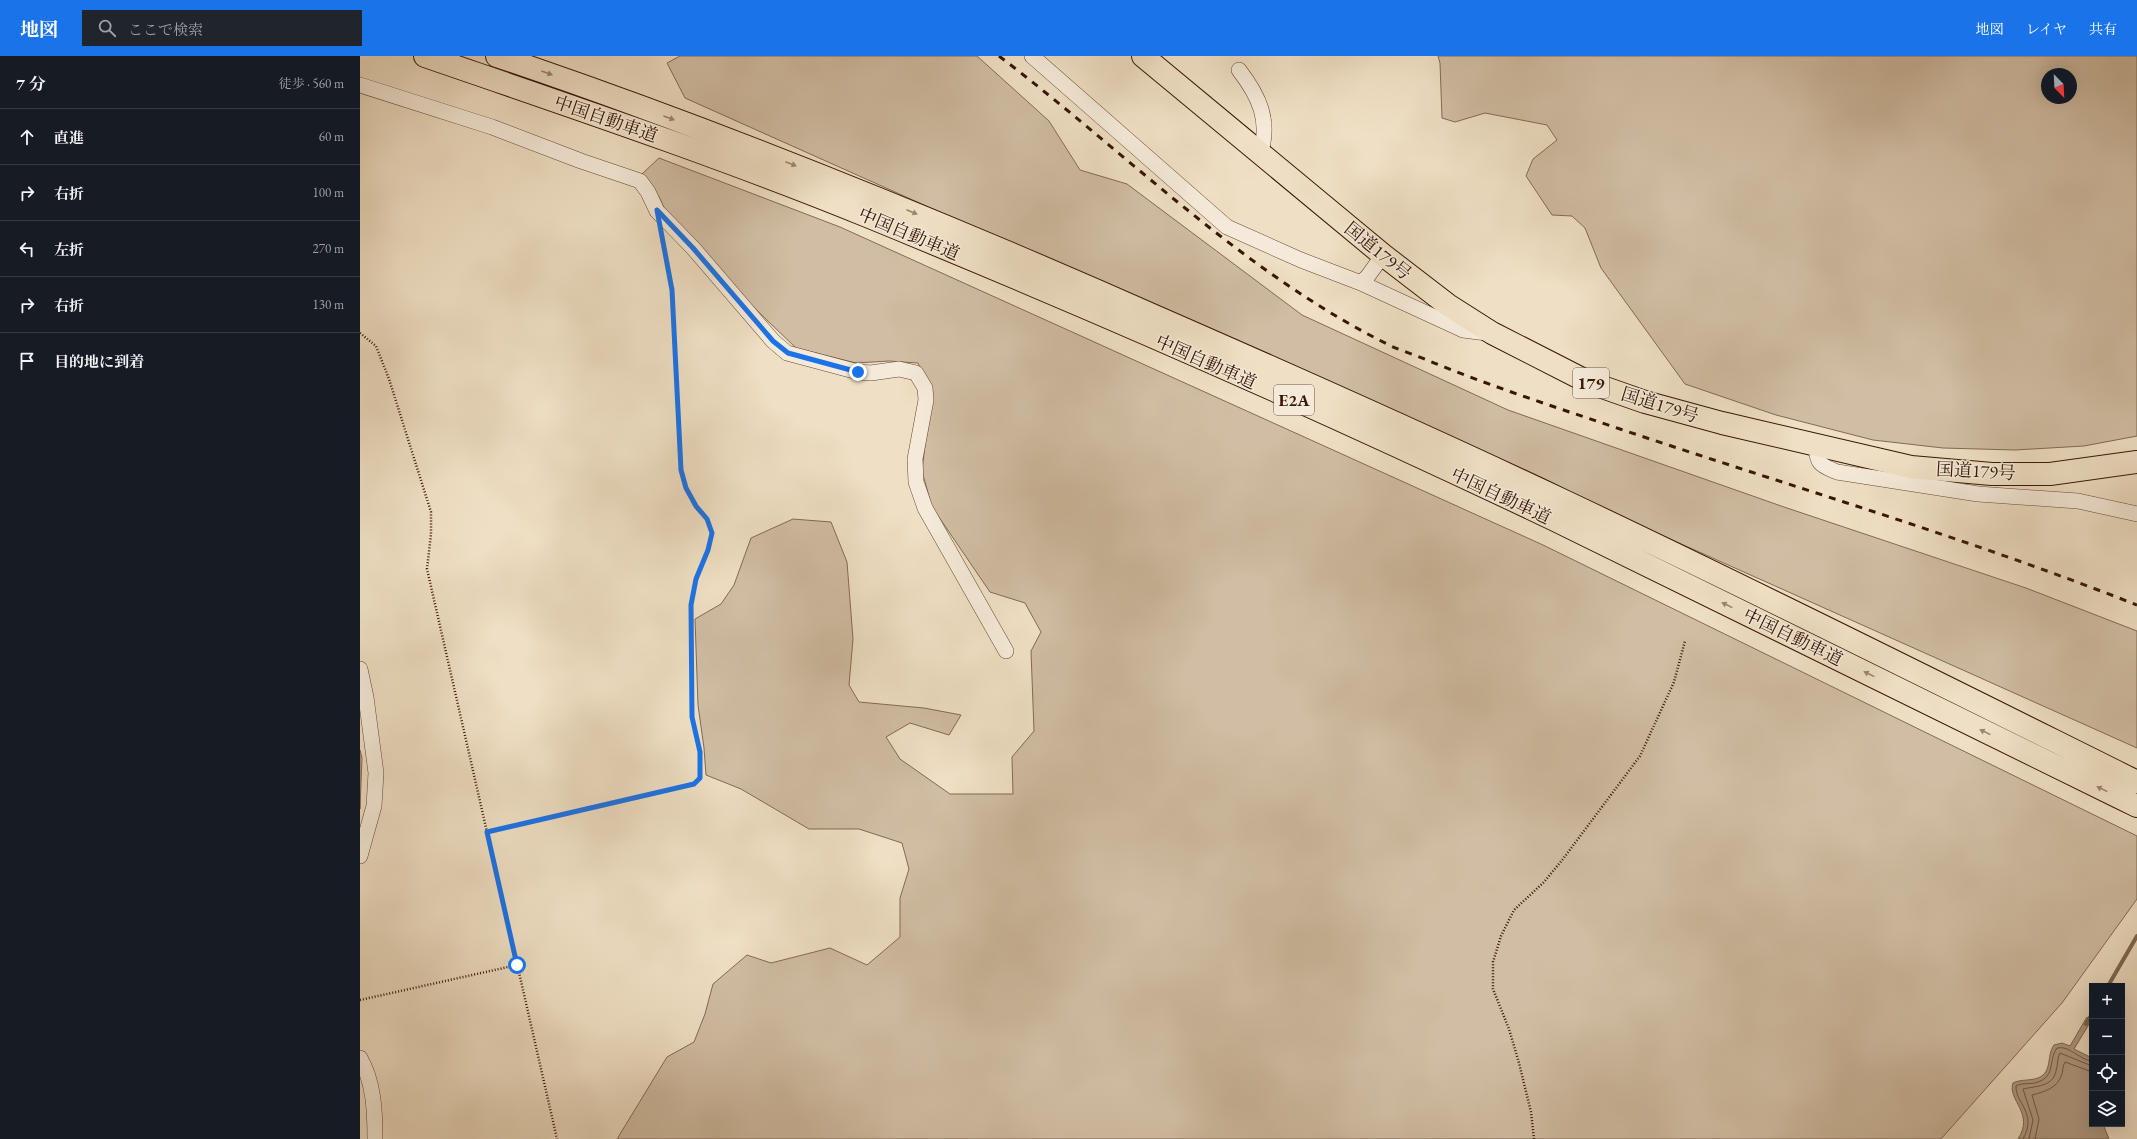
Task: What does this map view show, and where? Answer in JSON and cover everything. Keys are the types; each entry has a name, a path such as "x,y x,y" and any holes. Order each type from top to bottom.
{"highway":[{"name":"中国自動車道","path":"425,56 680,145 863,214 1030,284 1277,393 1553,520 2137,806"},
{"name":"中国自動車道","path":"497,56 859,189 1047,269 1335,395 1564,501 1789,609 2137,782"},
{"name":"国道179号","path":"1143,56 1383,255 1448,306 1492,333 1588,382 1645,402 1816,446 1911,467 1992,474 2050,474 2137,462"}],"street":[{"path":"1032,56 1227,227 1301,260 1361,283 1463,330 1492,333"},
{"path":"1239,70 1248,81 1264,116 1266,132 1260,154"},
{"path":"360,85 492,126 581,161 640,181 648,192 657,210 693,248 773,341 788,353 858,372 871,373 899,369 916,373 925,388 926,400 915,459 916,482 925,508 1006,651"},
{"path":"1361,283 1383,255"},
{"path":"1816,446 1817,459 1822,466 1837,472 1978,494 2078,501 2137,514"},
{"path":"360,669 366,698 376,773 374,806 360,856"},
{"path":"360,1058 364,1065 373,1093 375,1139"}],"path":[{"path":"487,832 694,784 700,778 700,752 692,717 691,605 696,579 708,550 712,533 707,519 696,506 686,488 681,470 672,290 657,210"},
{"path":"360,333 376,346 389,378 431,512 431,534 427,569 557,1139"},
{"path":"1534,1139 1531,1112 1519,1063 1509,1030 1493,989 1493,962 1501,936 1514,910 1544,882 1563,859 1640,756 1674,682 1685,641"},
{"path":"360,1000 517,965"}],"shaded area":[{"path":"680,56 977,56 1049,121 1080,170 1127,184 1302,315 1508,410 1784,507 2026,588 2137,631 2137,748 685,98 667,63"},
{"path":"1438,56 2137,56 2137,436 2084,446 2015,450 1943,448 1873,440 1776,415 1685,384 1601,268 1585,228 1572,216 1552,215 1526,176 1533,159 1557,140 1547,125 1485,113 1455,122 1442,118 1440,63"},
{"path":"659,158 840,227 1543,545 2137,836 2137,899 2062,1003 1941,1139 617,1139 667,1057 694,1042 705,1014 713,984 747,955 771,963 830,948 867,965 900,937 900,898 909,869 902,843 859,829 809,829 741,789 706,775 698,705 695,619 721,604 734,585 751,538 793,519 831,522 847,562 853,639 849,685 859,702 924,708 961,715 949,735 910,723 886,737 900,759 950,794 1013,794 1012,757 1034,731 1031,651 1041,632 1025,603 990,592 932,507 922,471 931,393 918,363 889,361 856,363 796,348 745,299 668,216 659,197 642,174"},
{"path":"360,750 362,758 360,809"}],"water":[{"path":"2087,1017 2089,1019 2089,1024 2074,1049 2089,1056 2089,1127 2104,1127 2109,1139 2018,1139 2024,1122 2012,1089 2013,1083 2035,1079 2043,1075 2048,1068 2050,1054 2054,1045 2062,1043 2070,1046"}],"waterway":[{"path":"2110,983 2137,936"},
{"path":"2086,1024 2089,1019"}],"railway":[{"path":"999,56 1236,248 1285,284 1337,317 1391,346 1523,396 2009,557 2137,605"}],"route":[{"path":"517,965 487,832 694,784 700,778 700,752 692,717 691,605 696,579 708,550 712,533 707,519 696,506 686,488 681,470 672,290 659,228 657,210 693,248 773,341 788,353 858,372"}]}
